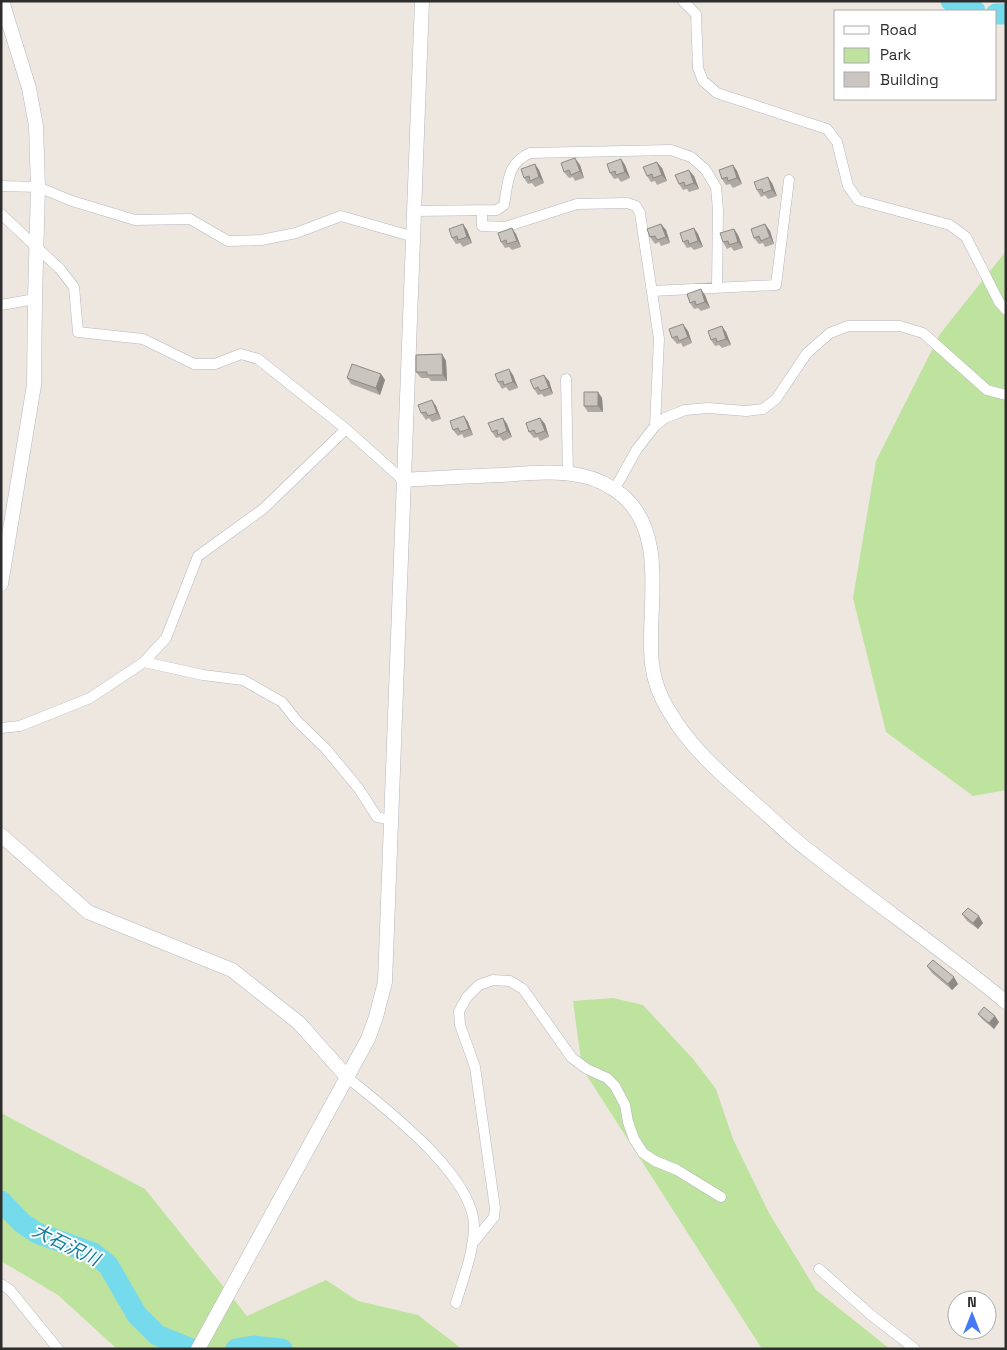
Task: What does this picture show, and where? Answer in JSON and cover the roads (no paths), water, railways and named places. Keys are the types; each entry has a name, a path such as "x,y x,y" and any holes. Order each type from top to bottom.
{"street":[{"path":"1,584 34,385 38,187 36,126 29,88 2,1"},
{"path":"198,1349 368,1039 376,1018 385,982 422,1"},
{"path":"683,1 696,14 698,68 703,81 717,93 827,129 837,142 848,186 858,200 950,225 966,237 999,302 1006,310"},
{"path":"415,211 497,210 504,205 510,172 514,164 521,157 530,153 672,150 691,157 705,168 716,187 718,210 717,287"},
{"path":"652,291 776,285 789,180"},
{"path":"1,186 38,187 72,201 135,220 190,219 228,241 261,240 296,233 340,216 414,237"},
{"path":"482,211 482,226 505,227 577,204 627,203 636,206 640,213 659,339 655,426"},
{"path":"1,214 60,269 74,287 78,332 144,339 194,364 215,364 241,354 258,359 346,428 403,480 553,472 585,476 606,484 624,497 635,510 644,526 650,546 652,571 652,666 657,686 667,709 684,735 713,767 810,852 1006,1002"},
{"path":"1,305 35,298"},
{"path":"614,490 637,449 655,426 665,418 685,410 708,408 746,411 763,409 776,398 807,353 830,333 848,326 900,326 923,333 987,390 1006,395"},
{"path":"566,379 568,474"},
{"path":"1,728 20,726 90,698 144,662 166,638 198,556 263,509 346,428"},
{"path":"144,662 203,675 243,680 282,702 297,721 326,749 359,789 377,817 390,820"},
{"path":"1,835 88,912 232,970 299,1023 348,1078 425,1145 454,1178 470,1204 474,1228 472,1244 456,1303"},
{"path":"472,1244 494,1217 495,1208 475,1067 460,1025 459,1011 467,997 478,985 493,980 510,981 523,989 572,1058 587,1069 607,1078 615,1086 625,1105 634,1139 643,1154 677,1170 721,1197"},
{"path":"819,1269 871,1315 915,1349"},
{"path":"1,1284 10,1290 58,1349"}],"waterway":[{"path":"951,1 973,10"},
{"path":"997,14 1006,14"},
{"name":"大石沢川","path":"1,1201 22,1223 37,1233 93,1253 108,1265 137,1315 157,1335 191,1349"},
{"name":"大石沢川","path":"236,1349 253,1346 282,1349"}]}
